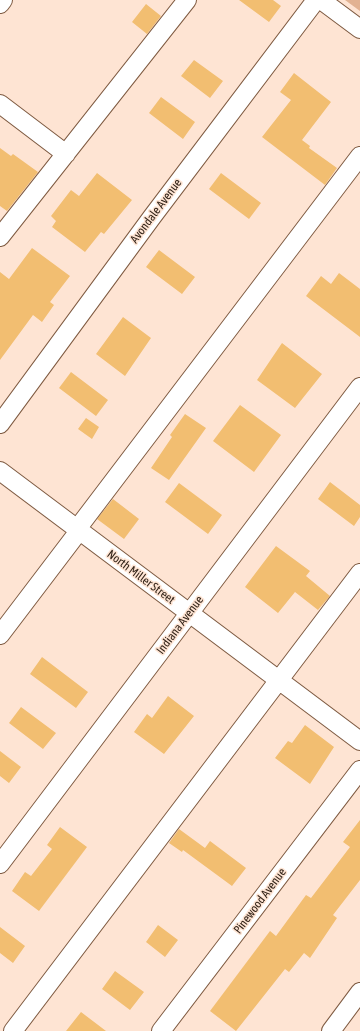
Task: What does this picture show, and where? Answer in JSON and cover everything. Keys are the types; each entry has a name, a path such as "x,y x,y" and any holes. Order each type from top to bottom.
{"street":[{"path":"0,4 3,0"},
{"path":"0,237 187,0"},
{"name":"Avondale Avenue","path":"0,424 152,217 316,0"},
{"path":"321,0 360,29"},
{"path":"0,104 66,154"},
{"path":"0,636 360,156"},
{"name":"Indiana Avenue","path":"0,864 360,387"},
{"name":"North Miller Street","path":"0,471 360,741"},
{"path":"13,1031 360,573"},
{"name":"Pinewood Avenue","path":"161,1031 360,770"},
{"path":"331,1031 360,992"}],"shaded area":[{"path":"345,0 360,0 360,11"}],"building":[{"path":"239,0 273,0 281,6 269,22"},
{"path":"146,4 161,16 147,34 132,22"},
{"path":"194,60 223,81 210,98 181,76"},
{"path":"294,73 331,102 302,140 310,146 309,148 337,168 325,185 262,137 291,100 280,92"},
{"path":"161,97 195,122 183,139 149,113"},
{"path":"0,148 11,156 13,154 38,172 7,211 0,206"},
{"path":"97,173 132,200 104,234 101,232 85,252 52,227 56,221 51,216 71,190 79,196"},
{"path":"221,173 261,203 249,219 209,189"},
{"path":"32,248 70,276 50,302 54,305 42,322 33,315 0,360 0,272 9,279"},
{"path":"159,250 195,277 182,294 146,267"},
{"path":"339,273 360,289 360,337 306,296 321,276 331,284"},
{"path":"123,317 151,338 125,376 96,354"},
{"path":"282,343 322,374 295,408 257,380"},
{"path":"71,372 108,400 96,416 59,388"},
{"path":"240,405 281,435 254,472 213,441"},
{"path":"185,414 206,428 169,480 151,468 172,437 170,435"},
{"path":"86,418 99,427 92,439 78,429"},
{"path":"330,482 360,505 360,517 354,526 318,499"},
{"path":"179,483 222,515 208,534 165,502"},
{"path":"113,499 139,519 124,539 97,519"},
{"path":"276,546 310,571 306,576 330,596 318,610 295,592 278,613 245,587"},
{"path":"42,657 88,692 76,708 30,674"},
{"path":"168,696 194,716 164,754 134,732 147,714 152,718"},
{"path":"21,707 56,733 43,749 9,723"},
{"path":"305,725 334,747 310,784 275,758 288,741 292,743"},
{"path":"0,751 21,767 9,783 0,776"},
{"path":"360,820 360,880 333,915 337,918 310,958 304,953 289,972 285,969 236,1031 210,1011 270,931 276,936 306,895 311,898 350,847 343,842"},
{"path":"60,827 87,847 39,911 12,891 25,872 31,876 52,849 47,845"},
{"path":"179,829 205,848 210,841 246,868 232,886 183,850 182,852 169,843"},
{"path":"158,925 178,940 165,957 146,942"},
{"path":"0,927 25,946 13,963 0,953"},
{"path":"115,971 144,992 130,1010 102,989"},
{"path":"81,1012 106,1031 66,1031"}]}
